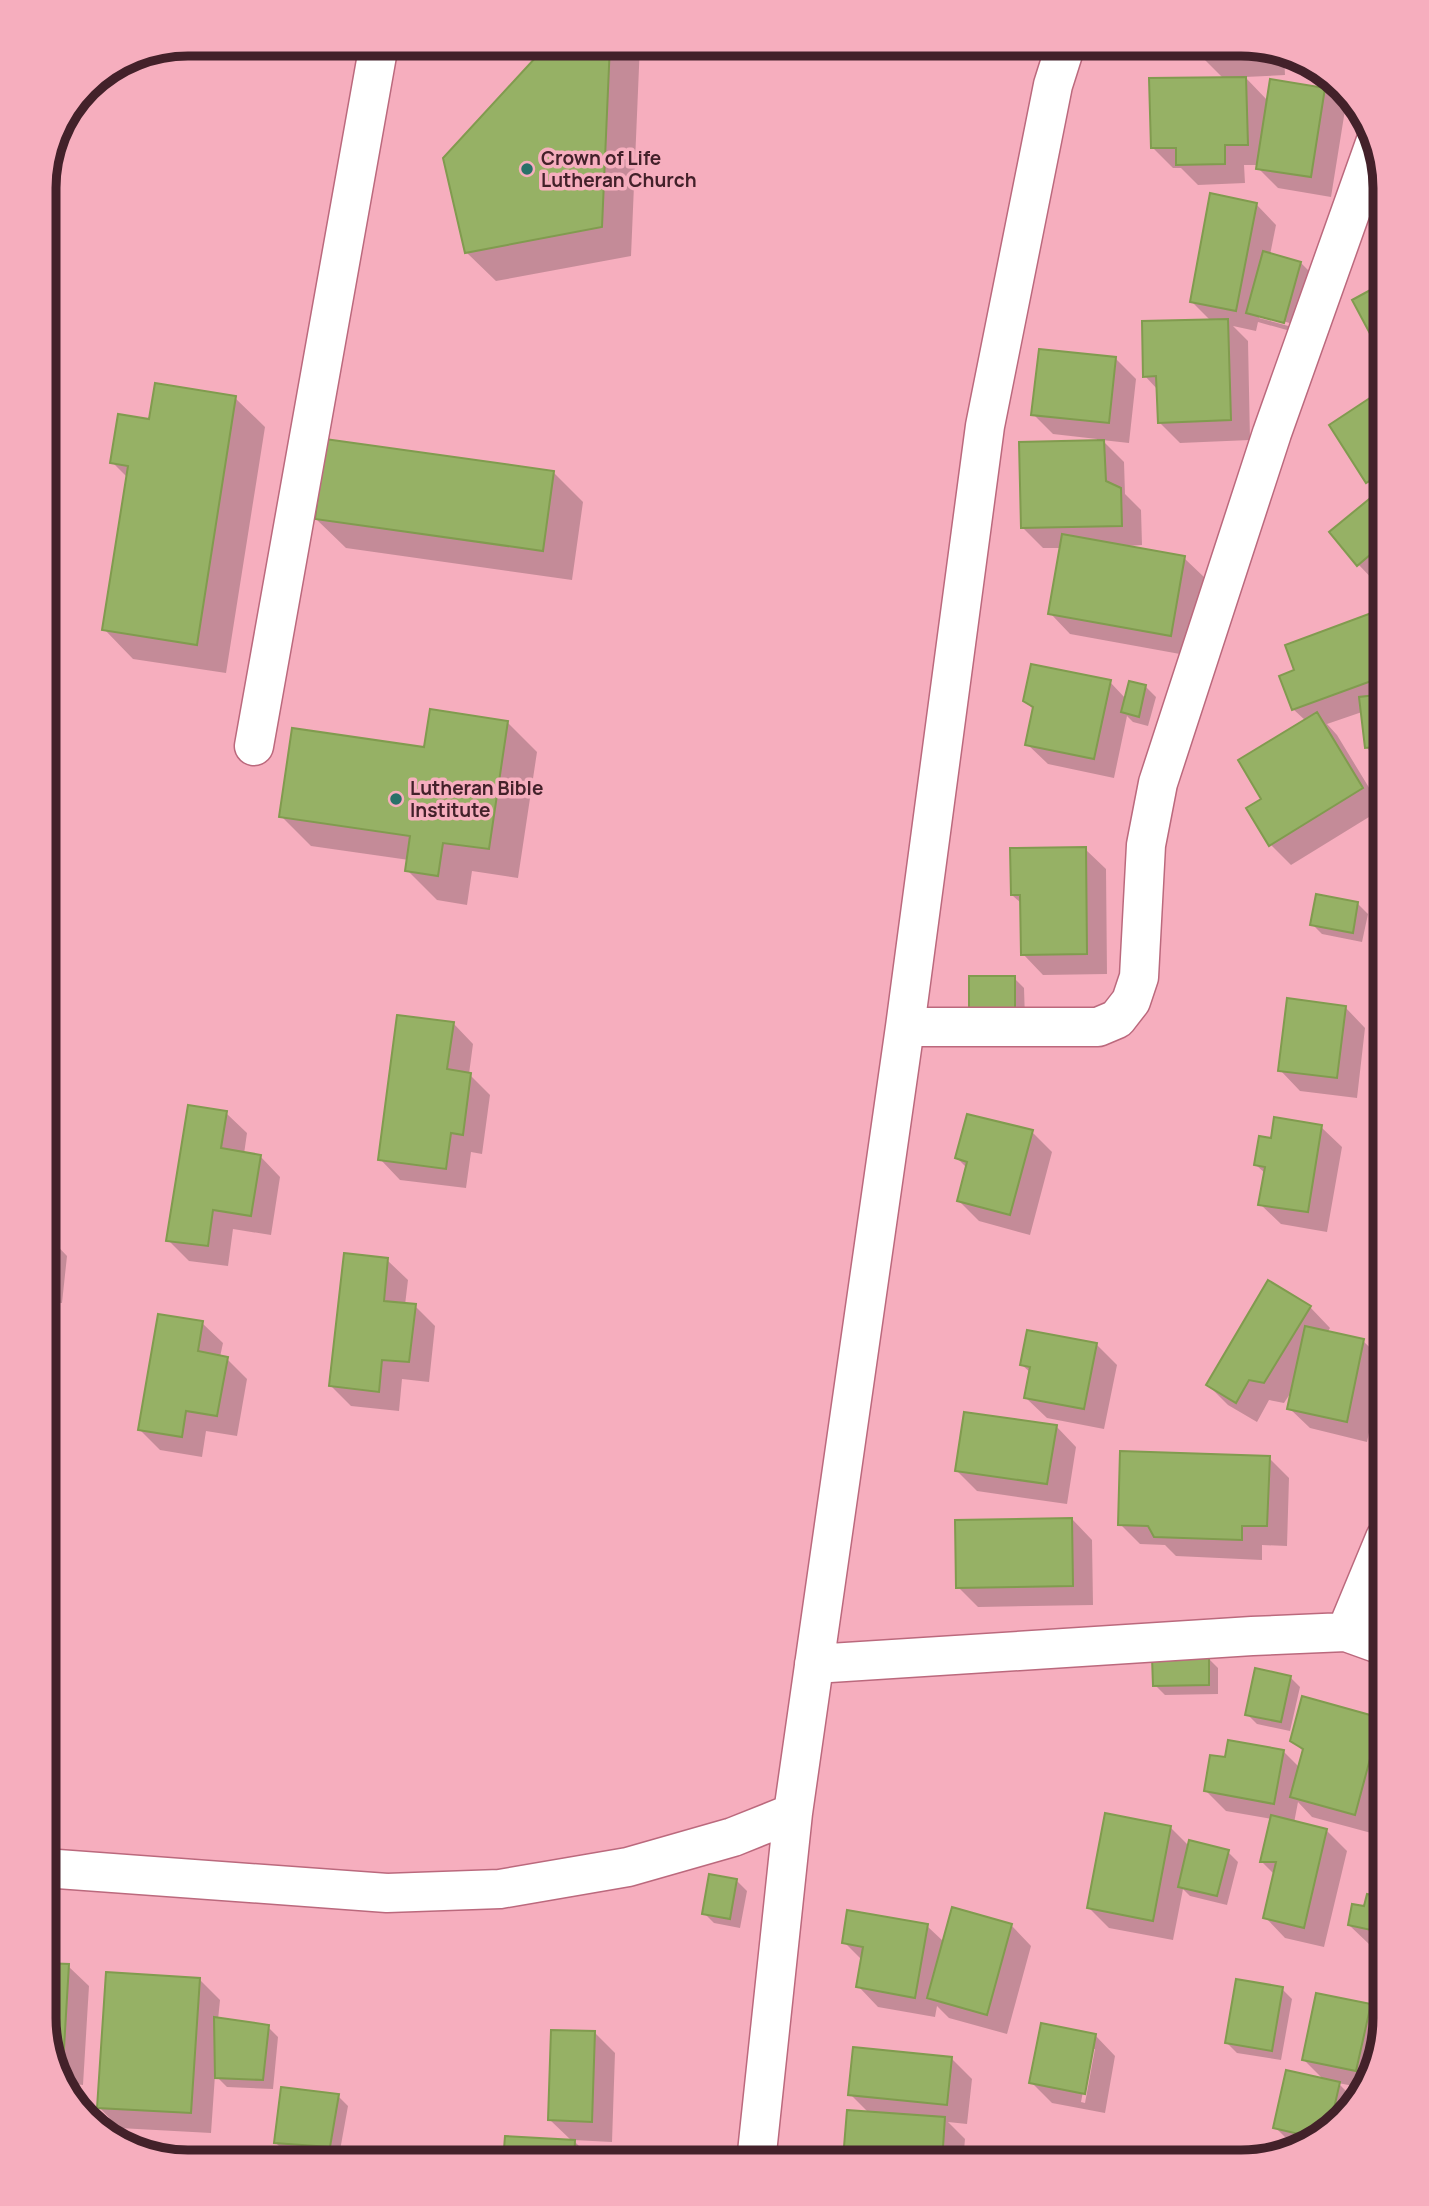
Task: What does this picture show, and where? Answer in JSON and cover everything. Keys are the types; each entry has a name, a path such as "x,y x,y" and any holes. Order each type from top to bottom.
{"street":[{"path":"254,746 377,56"},
{"path":"756,2150 793,1813 905,1027 985,426 1053,85 1062,56"},
{"path":"905,1027 1098,1027 1117,1019 1131,1001 1139,977 1146,845 1158,783 1272,433 1370,158"},
{"path":"1346,1632 1373,1567"},
{"path":"814,1664 1346,1632 1373,1642"},
{"path":"56,1869 387,1893 500,1889 628,1867 733,1837 793,1813"}],"building":[{"path":"537,56 609,56 602,227 465,253 443,158"},
{"path":"1202,56 1253,57 1202,59"},
{"path":"1246,77 1248,145 1225,145 1225,164 1176,165 1176,148 1151,148 1149,78"},
{"path":"1270,79 1325,88 1311,177 1256,169"},
{"path":"1210,193 1257,203 1236,311 1190,302"},
{"path":"1263,251 1301,262 1284,323 1246,313"},
{"path":"1373,289 1373,339 1352,300"},
{"path":"1228,319 1231,420 1158,423 1156,376 1143,377 1142,321"},
{"path":"1039,349 1116,357 1109,423 1031,415"},
{"path":"155,383 236,396 197,645 102,630 128,466 110,463 118,414 149,419"},
{"path":"1373,396 1373,479 1366,483 1329,425"},
{"path":"325,439 554,471 543,551 315,519"},
{"path":"1104,440 1106,481 1121,488 1122,526 1021,528 1019,442"},
{"path":"1373,496 1373,552 1357,566 1329,532"},
{"path":"1062,534 1185,556 1171,636 1048,614"},
{"path":"1373,612 1373,680 1292,710 1279,676 1294,670 1285,645"},
{"path":"1031,664 1111,680 1094,759 1025,745 1033,707 1023,701"},
{"path":"1129,681 1146,685 1139,717 1121,712"},
{"path":"1373,695 1373,747 1365,748 1359,697"},
{"path":"430,709 508,721 489,849 443,843 438,876 405,871 410,836 279,817 292,728 424,747"},
{"path":"1317,712 1363,788 1269,846 1246,808 1261,799 1238,760"},
{"path":"1086,847 1087,954 1021,955 1020,895 1011,895 1010,848"},
{"path":"1316,894 1358,902 1353,933 1310,925"},
{"path":"969,976 1015,976 1015,1010 969,1010"},
{"path":"1287,998 1346,1006 1337,1078 1278,1071"},
{"path":"397,1015 454,1022 447,1069 471,1073 463,1135 451,1133 446,1169 378,1160"},
{"path":"188,1105 227,1111 221,1148 261,1155 251,1216 213,1210 208,1246 166,1241"},
{"path":"967,1114 1033,1130 1010,1215 957,1201 967,1162 955,1158"},
{"path":"1274,1117 1322,1125 1308,1212 1258,1205 1265,1167 1254,1165 1259,1136 1271,1138"},
{"path":"344,1253 388,1258 384,1301 416,1304 409,1362 382,1360 379,1392 329,1386"},
{"path":"1268,1280 1311,1306 1264,1383 1249,1380 1236,1403 1206,1385"},
{"path":"158,1314 203,1321 198,1351 228,1357 217,1416 186,1411 182,1437 138,1430"},
{"path":"1305,1326 1364,1339 1347,1422 1287,1409"},
{"path":"1027,1330 1097,1343 1084,1409 1024,1398 1030,1367 1020,1365"},
{"path":"964,1412 1057,1425 1047,1484 955,1471"},
{"path":"1120,1451 1270,1456 1267,1526 1242,1526 1242,1540 1154,1537 1148,1526 1118,1525"},
{"path":"1072,1518 1073,1586 956,1588 955,1520"},
{"path":"1209,1656 1209,1685 1153,1686 1152,1657"},
{"path":"1255,1668 1291,1676 1281,1722 1245,1715"},
{"path":"1302,1696 1373,1716 1373,1748 1355,1815 1290,1797 1303,1749 1290,1741"},
{"path":"1228,1740 1284,1750 1274,1804 1204,1791 1210,1755 1225,1757"},
{"path":"1105,1813 1171,1826 1153,1921 1087,1908"},
{"path":"1271,1815 1327,1829 1304,1928 1263,1918 1276,1862 1260,1862"},
{"path":"1189,1840 1229,1850 1217,1896 1178,1887"},
{"path":"709,1874 737,1879 730,1919 702,1914"},
{"path":"1367,1894 1373,1895 1373,1930 1348,1925 1352,1904 1364,1906"},
{"path":"952,1907 1012,1924 987,2015 927,1998"},
{"path":"847,1910 928,1924 915,1998 856,1987 863,1947 842,1943"},
{"path":"56,1963 69,1964 63,2061 57,2035"},
{"path":"106,1972 200,1978 191,2113 97,2108"},
{"path":"1236,1979 1283,1987 1272,2051 1225,2043"},
{"path":"1316,1993 1371,2004 1356,2071 1302,2060"},
{"path":"214,2017 269,2025 263,2080 215,2078"},
{"path":"1041,2023 1096,2034 1085,2094 1029,2083"},
{"path":"551,2030 595,2031 592,2122 548,2120"},
{"path":"853,2047 952,2057 947,2105 848,2095"},
{"path":"1286,2070 1340,2082 1333,2112 1321,2123 1302,2135 1273,2128"},
{"path":"281,2087 339,2094 330,2147 274,2143"},
{"path":"847,2110 945,2117 943,2150 844,2150"},
{"path":"505,2136 575,2140 575,2150 504,2150"}],"place":[{"name":"Crown of Life Lutheran Church","path":"527,169"},
{"name":"Lutheran Bible Institute","path":"396,799"}]}
